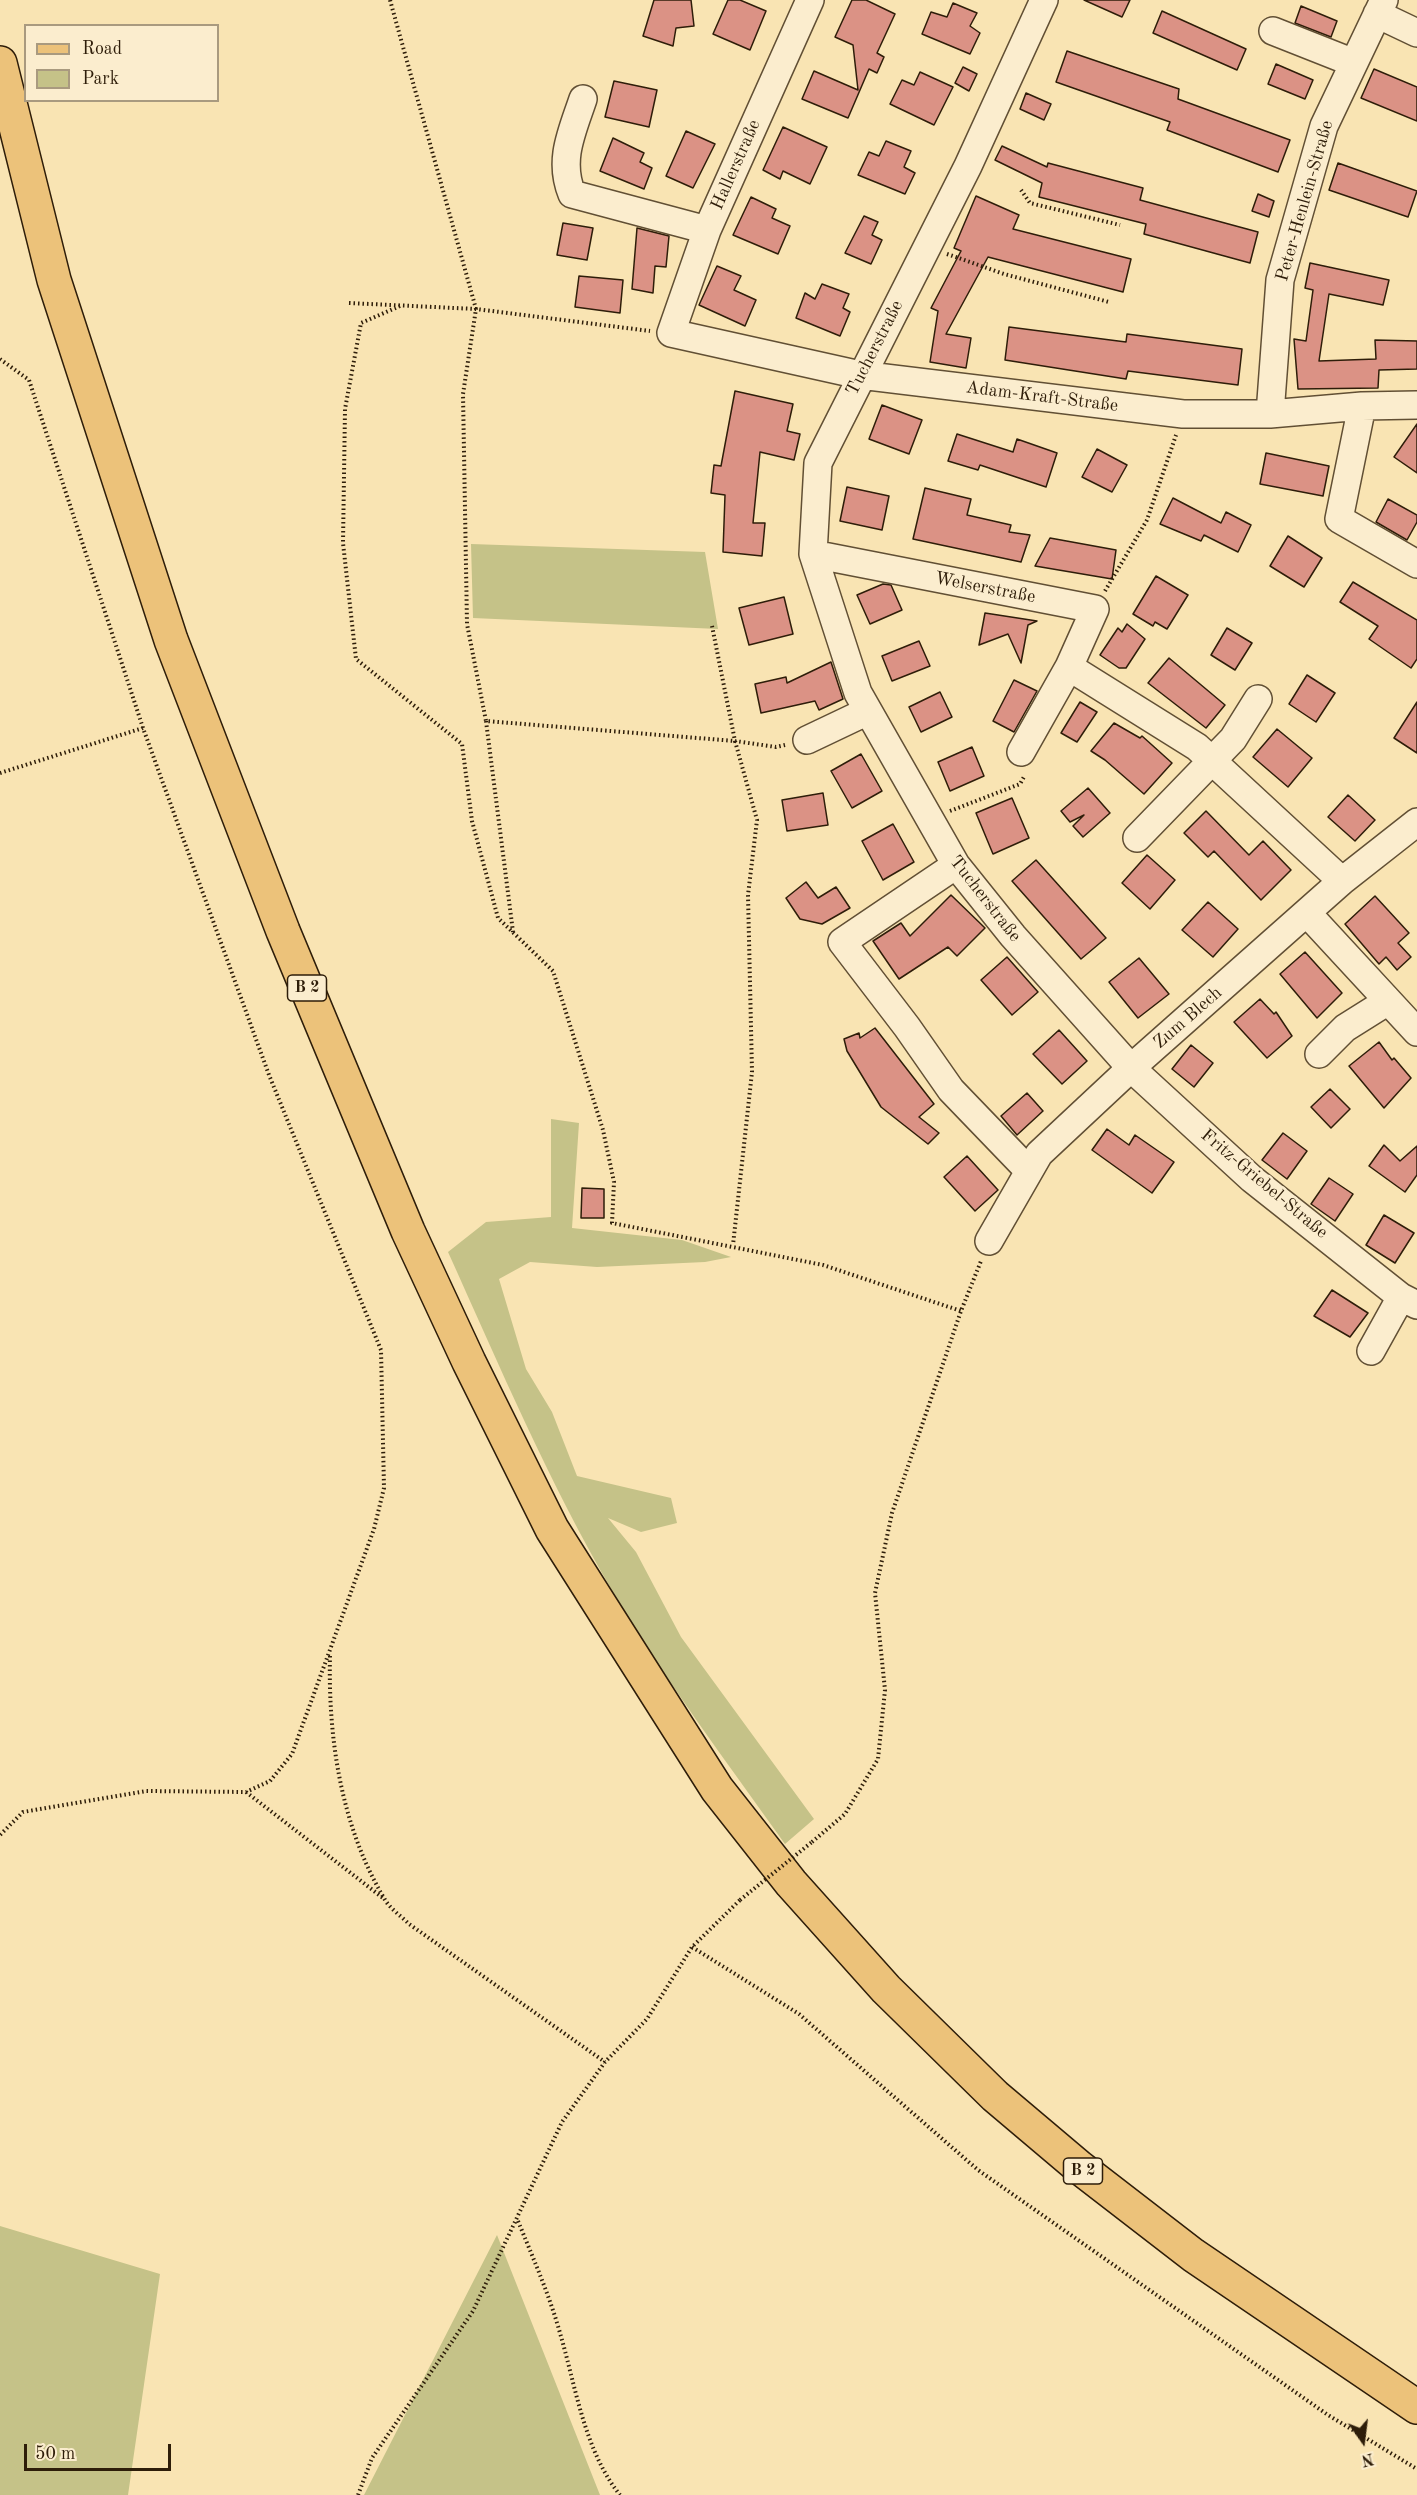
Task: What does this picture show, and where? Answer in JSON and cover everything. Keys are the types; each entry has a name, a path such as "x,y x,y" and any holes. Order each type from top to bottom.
{"main road":[{"name":"B 2","path":"0,63 54,280 175,650 283,932 408,1231 469,1362 552,1529 717,1789 791,1883 886,1989 995,2096 1079,2168 1193,2256 1417,2407"}],"street":[{"name":"Hallerstraße","path":"671,333 707,230 810,0"},
{"name":"Tucherstraße","path":"1044,0 993,113 927,249 860,375 818,463 813,554 858,693 956,865 1012,936 1131,1068"},
{"path":"1381,7 1417,33"},
{"name":"Peter-Henlein-Straße","path":"1269,414 1280,280 1324,126 1381,7"},
{"path":"1273,31 1354,63"},
{"path":"583,99 567,149 565,177 572,194 707,230"},
{"name":"Adam-Kraft-Straße","path":"671,333 860,375 1182,414 1269,414 1362,406 1417,405"},
{"path":"1362,406 1339,519 1417,564"},
{"name":"Welserstraße","path":"813,554 1095,609"},
{"path":"1021,752 1069,667 1095,609"},
{"path":"1069,667 1197,747 1342,881"},
{"path":"1137,838 1233,740 1257,699"},
{"path":"807,740 868,711"},
{"name":"Zum Blech","path":"989,1241 1038,1154 1131,1068 1342,881 1417,822"},
{"path":"956,865 842,942 951,1090 1029,1171"},
{"path":"1307,913 1417,1032"},
{"path":"1319,1054 1345,1028 1389,1001"},
{"name":"Fritz-Griebel-Straße","path":"1131,1068 1252,1179 1409,1301 1371,1351"}],"path":[{"path":"390,0 476,309 463,394 467,624 486,721 513,932"},
{"path":"1021,190 1030,203 1120,225"},
{"path":"927,249 1004,274 1109,302"},
{"path":"349,303 476,309 671,333"},
{"path":"400,306 361,323 345,409 343,543 356,659 462,744 472,821 498,918 553,972 603,1130 614,1182 612,1223 733,1245 823,1265 961,1311"},
{"path":"0,358 29,380 142,728 269,1075 381,1350 384,1488 374,1529 292,1755 270,1781 246,1792 146,1791 23,1812 0,1835"},
{"path":"1095,609 1147,520 1182,414"},
{"path":"712,626 735,741 757,820 748,895 752,1072 733,1245"},
{"path":"486,721 735,741 776,747 807,740"},
{"path":"0,773 142,728"},
{"path":"358,2495 372,2458 473,2311 518,2220 562,2122 605,2062 647,2019 692,1947 740,1900 845,1814 878,1759 885,1690 875,1593 892,1513 961,1311 989,1241"},
{"path":"330,1653 329,1709 342,1786 356,1838 384,1899"},
{"path":"246,1792 384,1899 409,1924 605,2062"},
{"path":"692,1947 799,2014 978,2170 1328,2415 1417,2469"},
{"path":"518,2220 550,2301 594,2451 620,2495"}],"green space":[{"path":"471,544 705,552 718,629 473,618"},
{"path":"551,1119 579,1123 572,1228 682,1240 731,1257 705,1262 597,1267 530,1262 499,1279 526,1369 552,1412 577,1476 671,1498 677,1523 641,1532 608,1518 636,1552 681,1637 814,1819 785,1844 674,1688 613,1592 546,1467 448,1252 486,1222 551,1217"},
{"path":"0,2226 160,2274 128,2495 0,2495"},
{"path":"497,2235 600,2495 364,2495"}],"building":[{"path":"654,0 691,0 694,26 676,28 673,46 643,36"},
{"path":"728,0 740,0 766,11 750,50 713,34"},
{"path":"852,0 866,0 895,14 877,53 884,57 877,73 869,69 848,118 802,99 814,71 858,90 853,45 835,37"},
{"path":"1084,0 1130,0 1122,17"},
{"path":"953,3 977,13 970,26 980,33 970,54 922,34 931,12 947,17"},
{"path":"1301,6 1337,21 1331,37 1295,23"},
{"path":"1162,11 1246,49 1237,70 1153,33"},
{"path":"1067,51 1179,89 1178,99 1290,140 1278,172 1167,130 1170,122 1056,82"},
{"path":"1276,64 1313,80 1305,99 1268,84"},
{"path":"963,67 977,74 969,91 955,83"},
{"path":"1374,69 1417,87 1417,121 1361,98"},
{"path":"920,72 953,87 934,125 890,104 902,80 914,85"},
{"path":"614,81 657,90 649,127 605,117"},
{"path":"1026,93 1051,104 1044,120 1020,109"},
{"path":"783,127 827,147 810,184 783,171 780,179 763,170"},
{"path":"686,131 715,144 693,188 666,176"},
{"path":"613,138 644,153 640,162 652,168 644,189 600,171"},
{"path":"886,141 911,151 904,167 915,173 905,194 858,175 869,152 879,156"},
{"path":"1002,146 1047,167 1048,163 1143,188 1140,200 1258,232 1250,263 1144,234 1146,224 1039,197 1042,183 995,160"},
{"path":"1338,163 1417,191 1408,217 1329,190"},
{"path":"1258,194 1274,201 1269,217 1252,211"},
{"path":"976,196 1019,215 1013,229 1131,259 1123,292 988,257 946,334 971,338 966,368 930,362 938,311 931,308 961,251 954,248"},
{"path":"751,197 776,209 772,218 790,226 778,254 733,235"},
{"path":"864,216 878,222 872,235 882,240 871,264 845,253"},
{"path":"563,223 593,228 587,260 557,255"},
{"path":"637,228 669,236 666,267 655,266 653,293 632,289"},
{"path":"1310,263 1389,280 1383,305 1329,294 1319,361 1376,359 1375,340 1417,341 1417,369 1379,370 1378,388 1298,389 1294,339 1306,341 1313,290 1305,288"},
{"path":"717,266 741,276 734,290 756,300 745,326 699,305"},
{"path":"579,276 623,280 620,313 575,307"},
{"path":"822,284 849,294 843,308 850,312 840,336 796,318 805,293 815,299"},
{"path":"1009,327 1126,342 1127,334 1242,349 1238,385 1128,371 1126,379 1005,360"},
{"path":"735,391 793,404 787,431 800,434 794,460 760,452 753,523 765,523 762,556 723,552 725,495 711,493 714,465 721,466"},
{"path":"882,405 922,420 909,454 869,439"},
{"path":"1417,424 1417,473 1394,457"},
{"path":"957,434 1013,452 1017,439 1057,453 1046,487 980,465 978,470 948,461"},
{"path":"1097,449 1127,465 1112,492 1082,477"},
{"path":"1266,453 1329,466 1323,496 1260,484"},
{"path":"847,487 889,496 882,530 840,521"},
{"path":"925,488 971,499 967,515 1011,525 1009,532 1030,535 1021,562 913,539"},
{"path":"1173,498 1221,523 1226,512 1251,525 1238,552 1204,535 1201,541 1160,524"},
{"path":"1388,499 1417,515 1417,522 1407,540 1376,522"},
{"path":"1288,536 1322,558 1304,587 1270,566"},
{"path":"1050,538 1116,550 1112,579 1035,566"},
{"path":"1156,576 1188,595 1167,629 1155,622 1153,626 1133,614"},
{"path":"1353,582 1417,620 1417,659 1411,668 1369,639 1378,626 1340,602"},
{"path":"883,584 891,585 902,610 870,624 857,595"},
{"path":"784,597 793,634 749,645 739,608"},
{"path":"985,613 1037,621 1028,625 1021,663 1008,634 979,645"},
{"path":"1127,624 1145,639 1126,668 1119,668 1100,655 1118,628 1122,632"},
{"path":"1227,628 1252,643 1235,670 1211,655"},
{"path":"919,641 930,666 892,681 882,656"},
{"path":"1169,658 1225,705 1206,728 1148,683"},
{"path":"831,662 843,699 819,710 815,701 761,713 755,684 786,677 787,683"},
{"path":"1307,675 1335,693 1316,722 1289,704"},
{"path":"1014,680 1037,691 1014,732 993,721"},
{"path":"940,692 952,717 921,732 909,707"},
{"path":"1080,702 1097,712 1077,742 1061,733"},
{"path":"1417,702 1417,753 1394,738"},
{"path":"1114,723 1140,738 1142,736 1172,763 1144,794 1105,760 1091,751"},
{"path":"1277,729 1312,758 1288,787 1253,757"},
{"path":"972,747 984,776 950,791 938,762"},
{"path":"861,754 882,791 852,808 831,771"},
{"path":"1088,788 1110,813 1083,837 1073,826 1084,815 1070,822 1061,811"},
{"path":"823,793 828,825 787,831 782,800"},
{"path":"1348,795 1375,820 1355,841 1328,817"},
{"path":"1012,798 1029,838 993,854 976,813"},
{"path":"1206,811 1249,855 1263,841 1291,870 1261,900 1214,851 1208,857 1184,833"},
{"path":"893,824 914,862 883,880 862,841"},
{"path":"1147,855 1175,880 1150,909 1122,883"},
{"path":"1036,860 1106,938 1081,959 1012,881"},
{"path":"806,882 818,898 836,887 850,908 822,924 800,919 786,898"},
{"path":"951,895 985,928 957,956 948,947 899,979 873,941 901,923 910,936"},
{"path":"1375,896 1409,933 1398,943 1411,957 1397,970 1386,957 1379,964 1345,924"},
{"path":"1208,902 1238,929 1213,957 1182,930"},
{"path":"1305,952 1342,993 1317,1018 1280,974"},
{"path":"1007,957 1038,992 1012,1015 981,980"},
{"path":"1139,958 1169,994 1138,1018 1109,982"},
{"path":"1260,999 1274,1014 1276,1012 1292,1036 1267,1058 1234,1022"},
{"path":"875,1028 934,1104 919,1117 939,1133 928,1144 881,1107 847,1051 844,1039 859,1033 860,1038"},
{"path":"1059,1030 1087,1061 1062,1084 1033,1054"},
{"path":"1379,1042 1392,1060 1394,1058 1411,1078 1384,1108 1349,1066"},
{"path":"1191,1045 1213,1063 1194,1087 1172,1069"},
{"path":"1330,1089 1350,1109 1331,1128 1311,1107"},
{"path":"1027,1093 1043,1111 1017,1135 1001,1116"},
{"path":"1107,1129 1129,1145 1135,1135 1174,1162 1152,1193 1092,1150"},
{"path":"1283,1133 1307,1151 1287,1179 1262,1160"},
{"path":"1384,1145 1400,1161 1417,1146 1417,1175 1405,1192 1369,1166"},
{"path":"967,1156 998,1190 975,1211 944,1177"},
{"path":"1329,1178 1353,1194 1335,1221 1311,1204"},
{"path":"582,1188 604,1189 604,1218 581,1218"},
{"path":"1384,1215 1414,1233 1395,1263 1366,1245"},
{"path":"1332,1290 1368,1313 1350,1337 1314,1316"}]}
